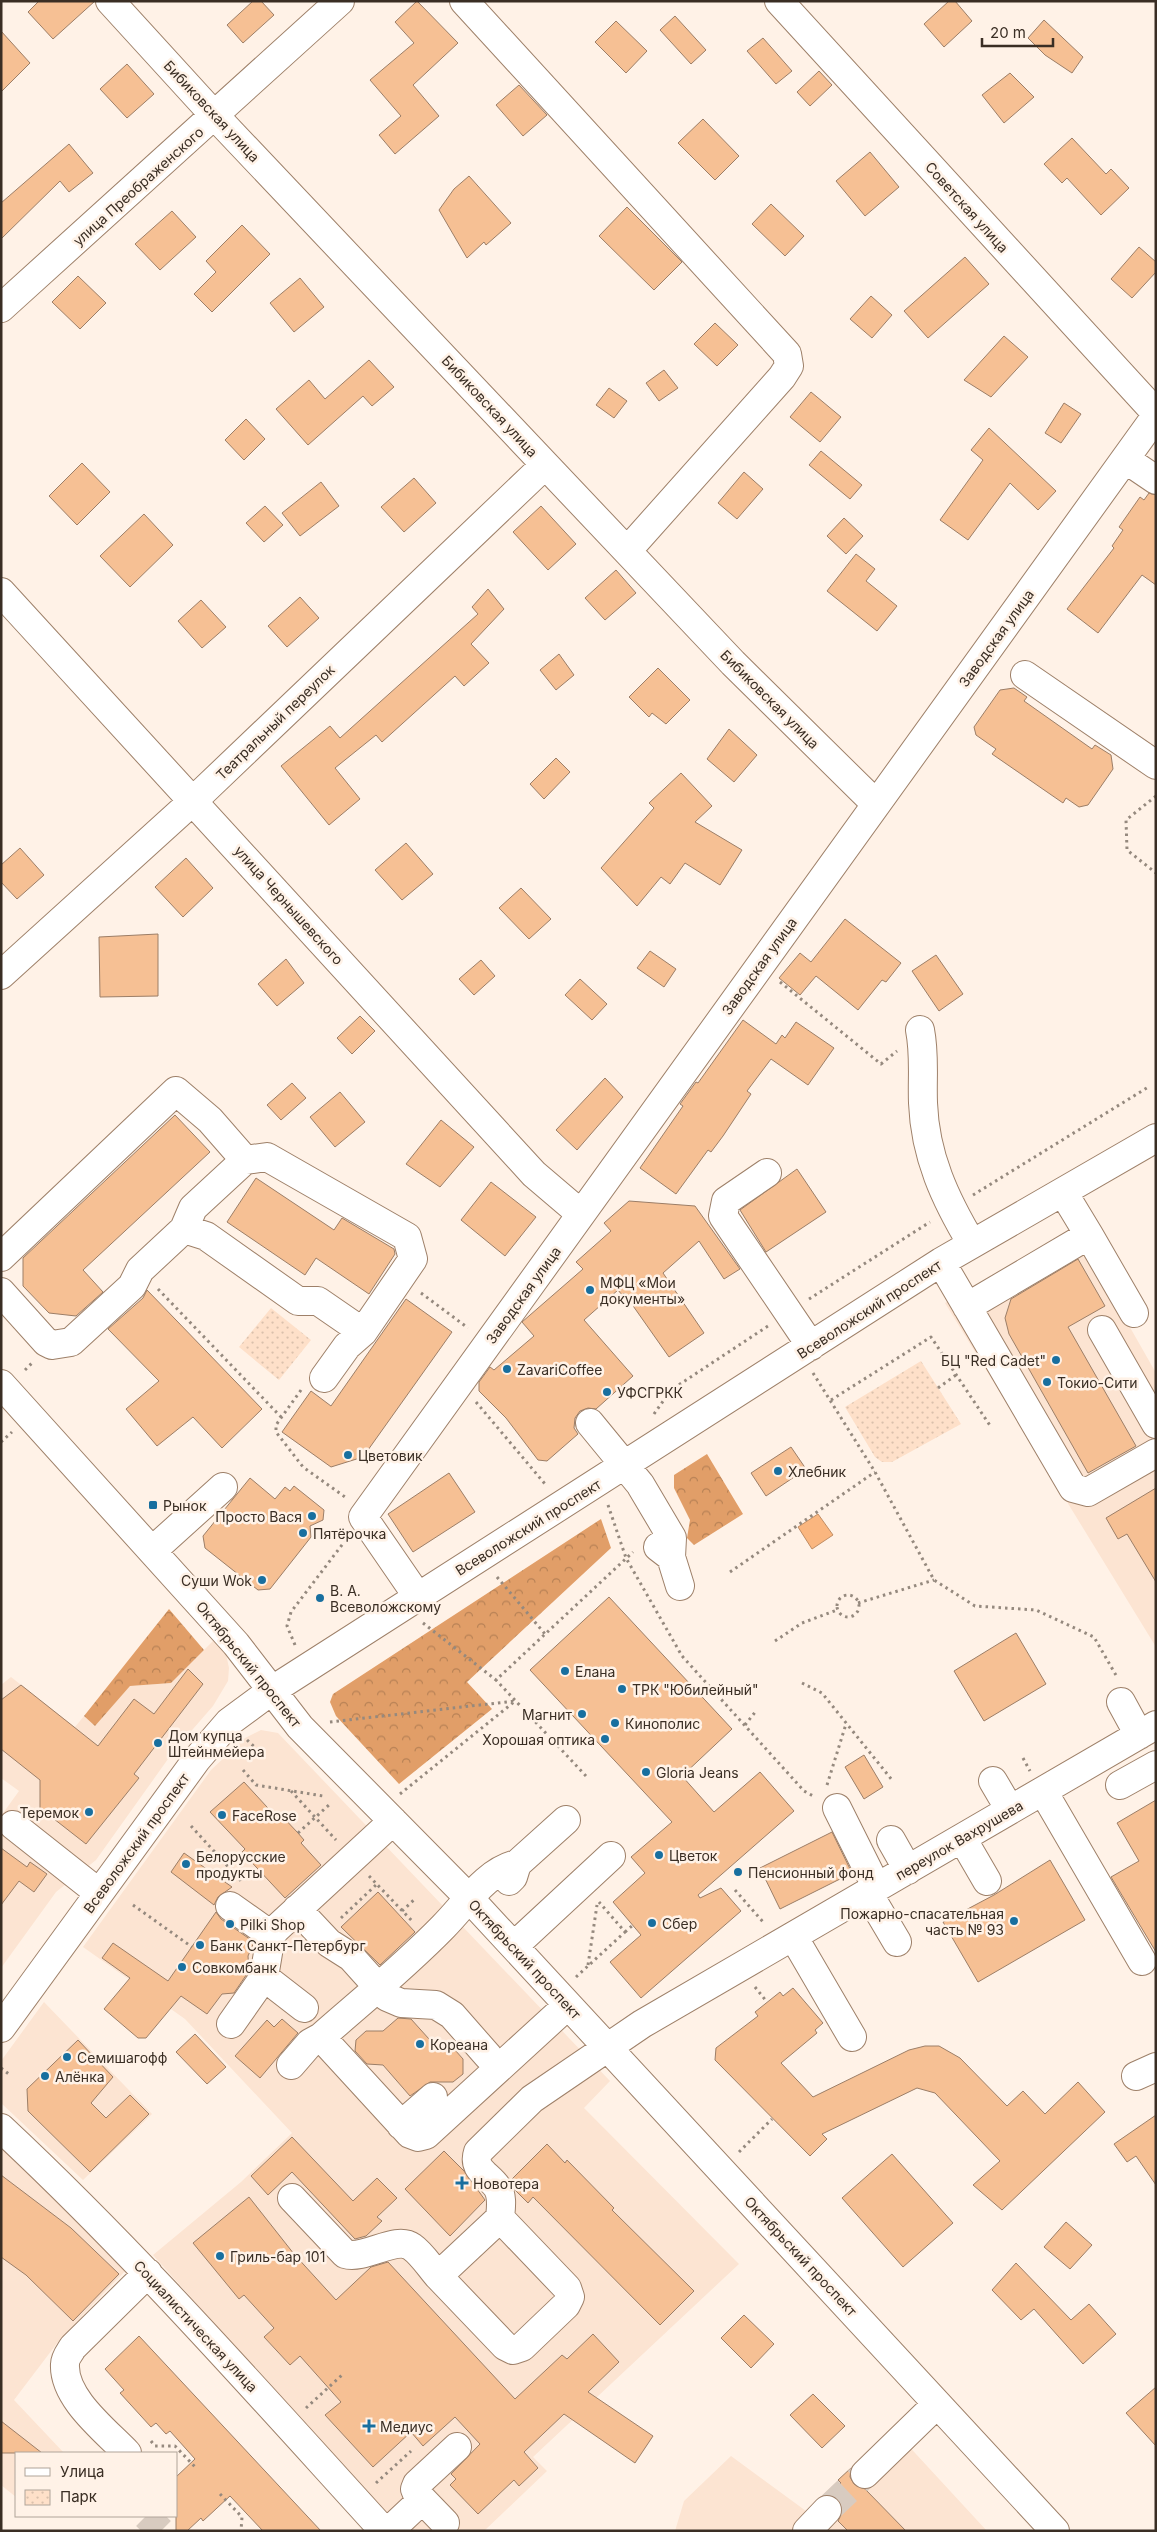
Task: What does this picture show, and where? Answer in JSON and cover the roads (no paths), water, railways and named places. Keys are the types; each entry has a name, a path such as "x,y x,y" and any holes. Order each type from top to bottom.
{"street":[{"name":"Бибиковская улица","path":"110,1 215,116 732,663 876,804"},
{"name":"улица Преображенского","path":"1,308 340,1"},
{"path":"464,1 787,354 789,366 782,377 627,551"},
{"name":"Советская улица","path":"779,1 1156,415"},
{"name":"Заводская улица","path":"418,1596 365,1514 1156,415"},
{"path":"1125,459 1156,480"},
{"name":"Театральный переулок","path":"1,975 194,800 545,465"},
{"name":"улица Чернышевского","path":"1,592 194,800 534,1174 581,1214"},
{"path":"1025,675 1156,765"},
{"path":"920,1030 924,1050 923,1105 934,1169 951,1208 972,1244"},
{"path":"1,1256 176,1092 210,1120 245,1160"},
{"name":"Всеволожский проспект","path":"1,2028 197,1759 229,1722 271,1691 619,1469 812,1360 941,1262 1156,1138"},
{"path":"1,1292 46,1342 52,1345 71,1342 132,1286 140,1270 184,1229 193,1208 245,1160 267,1157 407,1237 414,1259 362,1332 347,1346 324,1378"},
{"path":"767,1173 726,1201 723,1216 788,1312 812,1360"},
{"path":"1063,1192 1134,1313"},
{"path":"184,1229 206,1236 298,1301 318,1301 362,1332"},
{"path":"967,1307 1088,1236"},
{"path":"941,1262 1073,1488 1088,1492 1156,1453"},
{"path":"1102,1330 1156,1424"},
{"name":"Октябрьский проспект","path":"1,1384 236,1644 300,1727 395,1808 473,1903 1055,2531"},
{"path":"590,1423 619,1469 672,1538 671,1557 680,1586"},
{"path":"619,1469 650,1536 657,1546 671,1557"},
{"path":"152,1551 223,1487"},
{"path":"1121,1702 1148,1730"},
{"name":"переулок Вахрушева","path":"500,2218 501,2196 497,2187 478,2168 475,2160 478,2152 532,2099 607,2047 793,1936 1148,1730"},
{"path":"1120,1785 1156,1765"},
{"path":"992,1781 1010,1810"},
{"path":"1042,1791 1142,1961"},
{"path":"830,1804 897,1942"},
{"path":"231,2024 264,1977 271,1935 395,1808"},
{"path":"291,2065 310,2043 322,2037 443,1927 473,1903 512,1878 517,1864 566,1820"},
{"path":"13,1825 99,1893"},
{"path":"962,1838 987,1881"},
{"path":"891,1840 908,1870"},
{"path":"514,1946 611,1856"},
{"path":"240,1898 271,1935"},
{"path":"297,1909 329,1943 351,1957 387,1997 401,2003 436,2005 452,2015 488,2056"},
{"path":"793,1936 852,2037"},
{"path":"264,1977 304,2008"},
{"path":"322,2037 410,2134 418,2137 426,2135 563,2000"},
{"path":"402,2125 433,2097"},
{"name":"Социалистическая улица","path":"1,2128 71,2193 148,2273 384,2531"},
{"path":"292,2198 345,2254 354,2257 399,2243 411,2246 438,2276 504,2346 513,2350 522,2347 566,2306 570,2297 566,2288 500,2218 438,2276"},
{"path":"138,2446 73,2396 66,2380 65,2362 73,2347 148,2273"},
{"path":"865,2474 937,2404"},
{"path":"445,2523 422,2500 415,2489 417,2484 457,2446"},
{"path":"389,2531 422,2500"},
{"path":"807,2531 827,2510"}],"tunnel":[{"path":"827,2510 865,2474"},
{"path":"147,2517 161,2531"}],"place":[{"name":"МФЦ «Мои документы»","path":"590,1290"},
{"name":"БЦ \"Red Cadet\"","path":"1056,1360"},
{"name":"ZavariCoffee","path":"507,1369"},
{"name":"Токио-Сити","path":"1047,1382"},
{"name":"УФСГРКК","path":"607,1392"},
{"name":"Цветовик","path":"348,1455"},
{"name":"Хлебник","path":"778,1471"},
{"name":"Рынок","path":"153,1505"},
{"name":"Просто Вася","path":"312,1516"},
{"name":"Пятёрочка","path":"303,1533"},
{"name":"Суши Wok","path":"262,1580"},
{"name":"В. А. Всеволожскому","path":"320,1598"},
{"name":"Елана","path":"565,1671"},
{"name":"ТРК \"Юбилейный\"","path":"622,1689"},
{"name":"Магнит","path":"582,1714"},
{"name":"Кинополис","path":"615,1723"},
{"name":"Хорошая оптика","path":"605,1739"},
{"name":"Дом купца Штейнмейера","path":"158,1743"},
{"name":"Gloria Jeans","path":"646,1772"},
{"name":"Теремок","path":"89,1812"},
{"name":"FaceRose","path":"222,1815"},
{"name":"Цветок","path":"659,1855"},
{"name":"Белорусские продукты","path":"186,1864"},
{"name":"Пенсионный фонд","path":"738,1872"},
{"name":"Пожарно-спасательная часть № 93","path":"1014,1921"},
{"name":"Сбер","path":"652,1923"},
{"name":"Pilki Shop","path":"230,1924"},
{"name":"Банк Санкт-Петербург","path":"200,1945"},
{"name":"Совкомбанк","path":"182,1967"},
{"name":"Кореана","path":"420,2044"},
{"name":"Семишагофф","path":"67,2057"},
{"name":"Алёнка","path":"45,2076"},
{"name":"Новотера","path":"462,2183"},
{"name":"Гриль-бар 101","path":"220,2256"},
{"name":"Медиус","path":"369,2426"}]}
